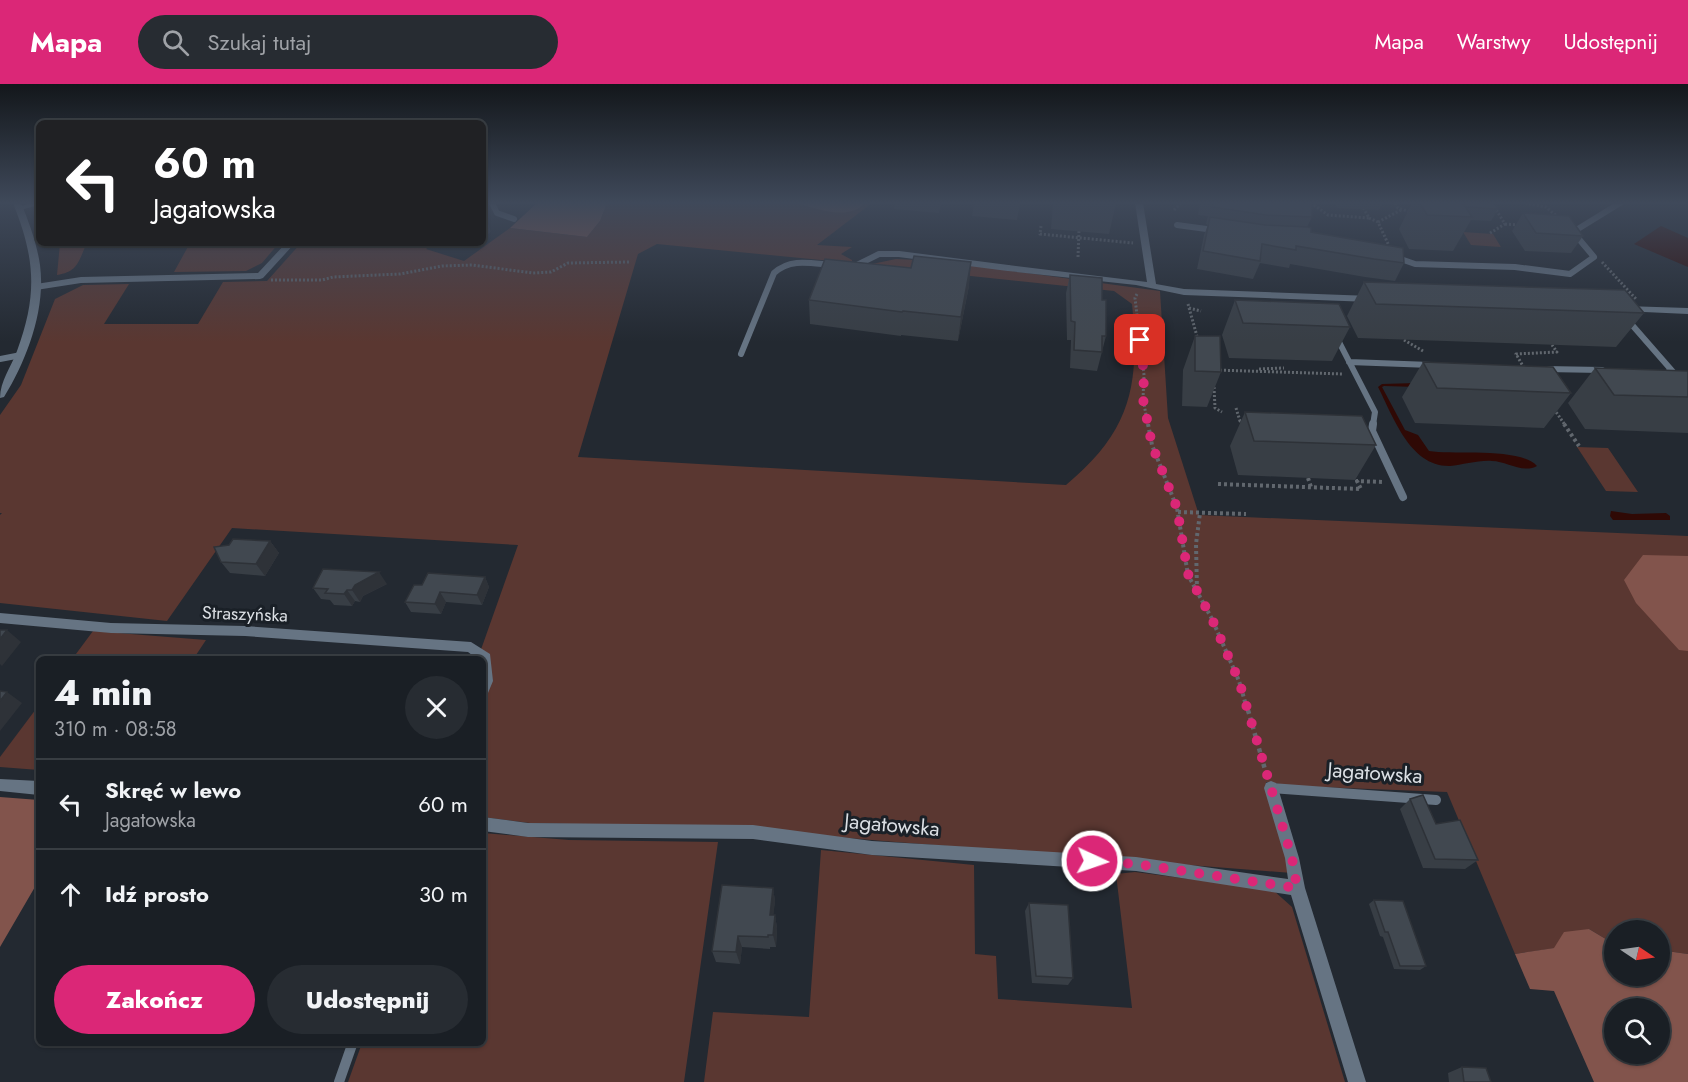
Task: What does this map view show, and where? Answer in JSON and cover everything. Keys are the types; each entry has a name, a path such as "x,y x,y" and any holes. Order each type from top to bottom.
{"street":[{"path":"0,395 21,355 36,287 36,266 31,250"},
{"path":"36,287 81,280 260,276 285,250"},
{"path":"1146,250 1152,285"},
{"path":"1008,268 1152,285 1184,292 1385,300"},
{"path":"1618,309 1688,311"},
{"name":"Straszyńska","path":"0,618 121,628 245,630 471,647 482,656"},
{"path":"0,785 36,788"},
{"path":"1270,788 1292,858 1297,888 1357,1082"},
{"name":"Jagatowska","path":"486,824 528,830 753,832 872,848 1136,864 1297,888"}],"lane":[{"path":"1386,255 1415,264 1515,267 1570,274 1594,257 1588,250"},
{"path":"848,267 862,264 879,255 944,258 1008,268"},
{"path":"741,354 774,273 779,267 791,262 837,266"},
{"path":"1316,297 1320,306"},
{"path":"1618,309 1674,373 1662,372"},
{"path":"1334,333 1375,412 1372,431 1403,497"},
{"path":"0,359 21,355"},
{"path":"1349,362 1439,365"},
{"path":"1524,368 1605,370"},
{"name":"Jagatowska","path":"1270,788 1436,800"},
{"path":"339,1082 352,1046"}],"path":[{"path":"1078,250 1078,257"},
{"path":"1391,250 1394,256"},
{"path":"1594,257 1601,261 1646,309"},
{"path":"260,276 278,281 322,280 333,277 400,274 442,266 472,265 533,273 551,272 568,263 629,262"},
{"path":"1135,298 1144,375 1143,399 1152,445 1178,513 1188,574 1212,619 1239,681 1270,788"},
{"path":"1187,302 1201,349"},
{"path":"1189,308 1201,311"},
{"path":"1524,368 1516,354 1557,352 1552,345"},
{"path":"1280,359 1284,370"},
{"path":"1210,370 1284,370 1355,375"},
{"path":"1214,385 1215,408 1222,412"},
{"path":"1236,408 1240,421 1251,422"},
{"path":"1554,409 1579,446"},
{"path":"1296,477 1299,487"},
{"path":"1308,478 1311,488"},
{"path":"1218,484 1361,489 1358,481 1383,482"},
{"path":"1178,513 1246,514"},
{"path":"1197,591 1196,544 1200,513"}],"shaded area":[{"path":"59,250 84,250 76,266 68,272 57,275"},
{"path":"186,250 273,250 262,263 246,271 174,272"},
{"path":"295,250 428,250 464,261 480,250 646,250 638,254 578,457 1066,485 1105,445 1118,426 1126,405 1132,383 1134,359 1132,304 1114,291 867,265 896,259 939,261 1160,291 1168,418 1199,515 1688,536 1688,954 1670,952 1670,920 1604,920 1604,938 1589,929 1555,948 1515,954 1447,792 1293,786 1266,782 1292,873 715,826 530,823 486,817 486,656 479,656 518,545 232,528 167,621 0,603 0,515 2,513 0,513 0,415 21,385 55,299 83,285 129,284 104,324 198,324 223,282 267,281"},
{"path":"714,250 848,250 841,254 852,260 852,263"},
{"path":"1647,250 1688,250 1688,267"},
{"path":"1417,383 1418,387 1382,387 1405,430 1418,435 1429,451 1502,454 1529,460 1537,466 1526,469 1487,461 1450,466 1436,464 1424,458 1405,438 1378,387 1382,384"},
{"path":"1577,447 1608,448 1638,492 1606,491"},
{"path":"1611,511 1632,514 1666,513 1670,516 1670,520 1613,520 1610,516"},
{"path":"1643,555 1688,556 1688,651 1679,650 1636,603 1624,580"},
{"path":"93,631 206,640 195,656 74,656"},
{"path":"36,709 36,770 0,767 0,757"},
{"path":"0,797 36,800 36,885 0,947"},
{"path":"486,833 569,840 718,842 684,1082 348,1082 361,1046 486,1046"},
{"path":"821,850 974,865 975,954 996,956 998,999 1132,1008 1116,874 1135,872 1273,890 1292,907 1345,1082 704,1082 713,1012 809,1017"},
{"path":"1589,929 1604,938 1604,986 1670,986 1670,952 1688,954 1688,1082 1594,1082 1554,991 1530,989 1515,954 1554,948 1564,932"}],"building":[{"path":"1203,250 1261,250 1260,261"},
{"path":"1317,250 1403,250 1404,263"},
{"path":"914,256 971,262 961,317 809,300 825,259 911,268"},
{"path":"1070,275 1102,278 1102,300 1106,300 1106,336 1102,336 1102,352 1074,350 1075,322 1071,321"},
{"path":"1364,282 1625,290 1644,313 1376,304"},
{"path":"1235,300 1339,304 1350,327 1243,323"},
{"path":"1195,336 1220,336 1221,372 1195,371"},
{"path":"1423,362 1553,367 1571,393 1437,388"},
{"path":"1595,368 1688,371 1688,397 1614,395"},
{"path":"1245,412 1362,416 1376,445 1254,441"},
{"path":"233,539 270,541 256,564 221,562 214,547 229,545"},
{"path":"323,569 379,572 344,594 325,593 328,589 313,588"},
{"path":"428,573 485,577 477,595 440,592 435,604 405,602 414,585 422,585"},
{"path":"0,630 7,630 0,639"},
{"path":"0,691 7,692 0,701"},
{"path":"1423,795 1436,824 1460,820 1478,860 1435,859 1410,799"},
{"path":"722,885 773,888 770,915 775,915 773,935 768,935 768,937 738,936 736,952 712,951"},
{"path":"1374,900 1403,901 1426,966 1400,966"},
{"path":"1029,903 1068,905 1073,978 1036,976"},
{"path":"1462,1067 1486,1068 1491,1082 1464,1082"}],"route":[{"path":"1092,861 1136,864 1297,888 1292,858 1239,681 1212,619 1188,574 1177,508 1152,445 1143,399 1144,375 1140,340"}]}
